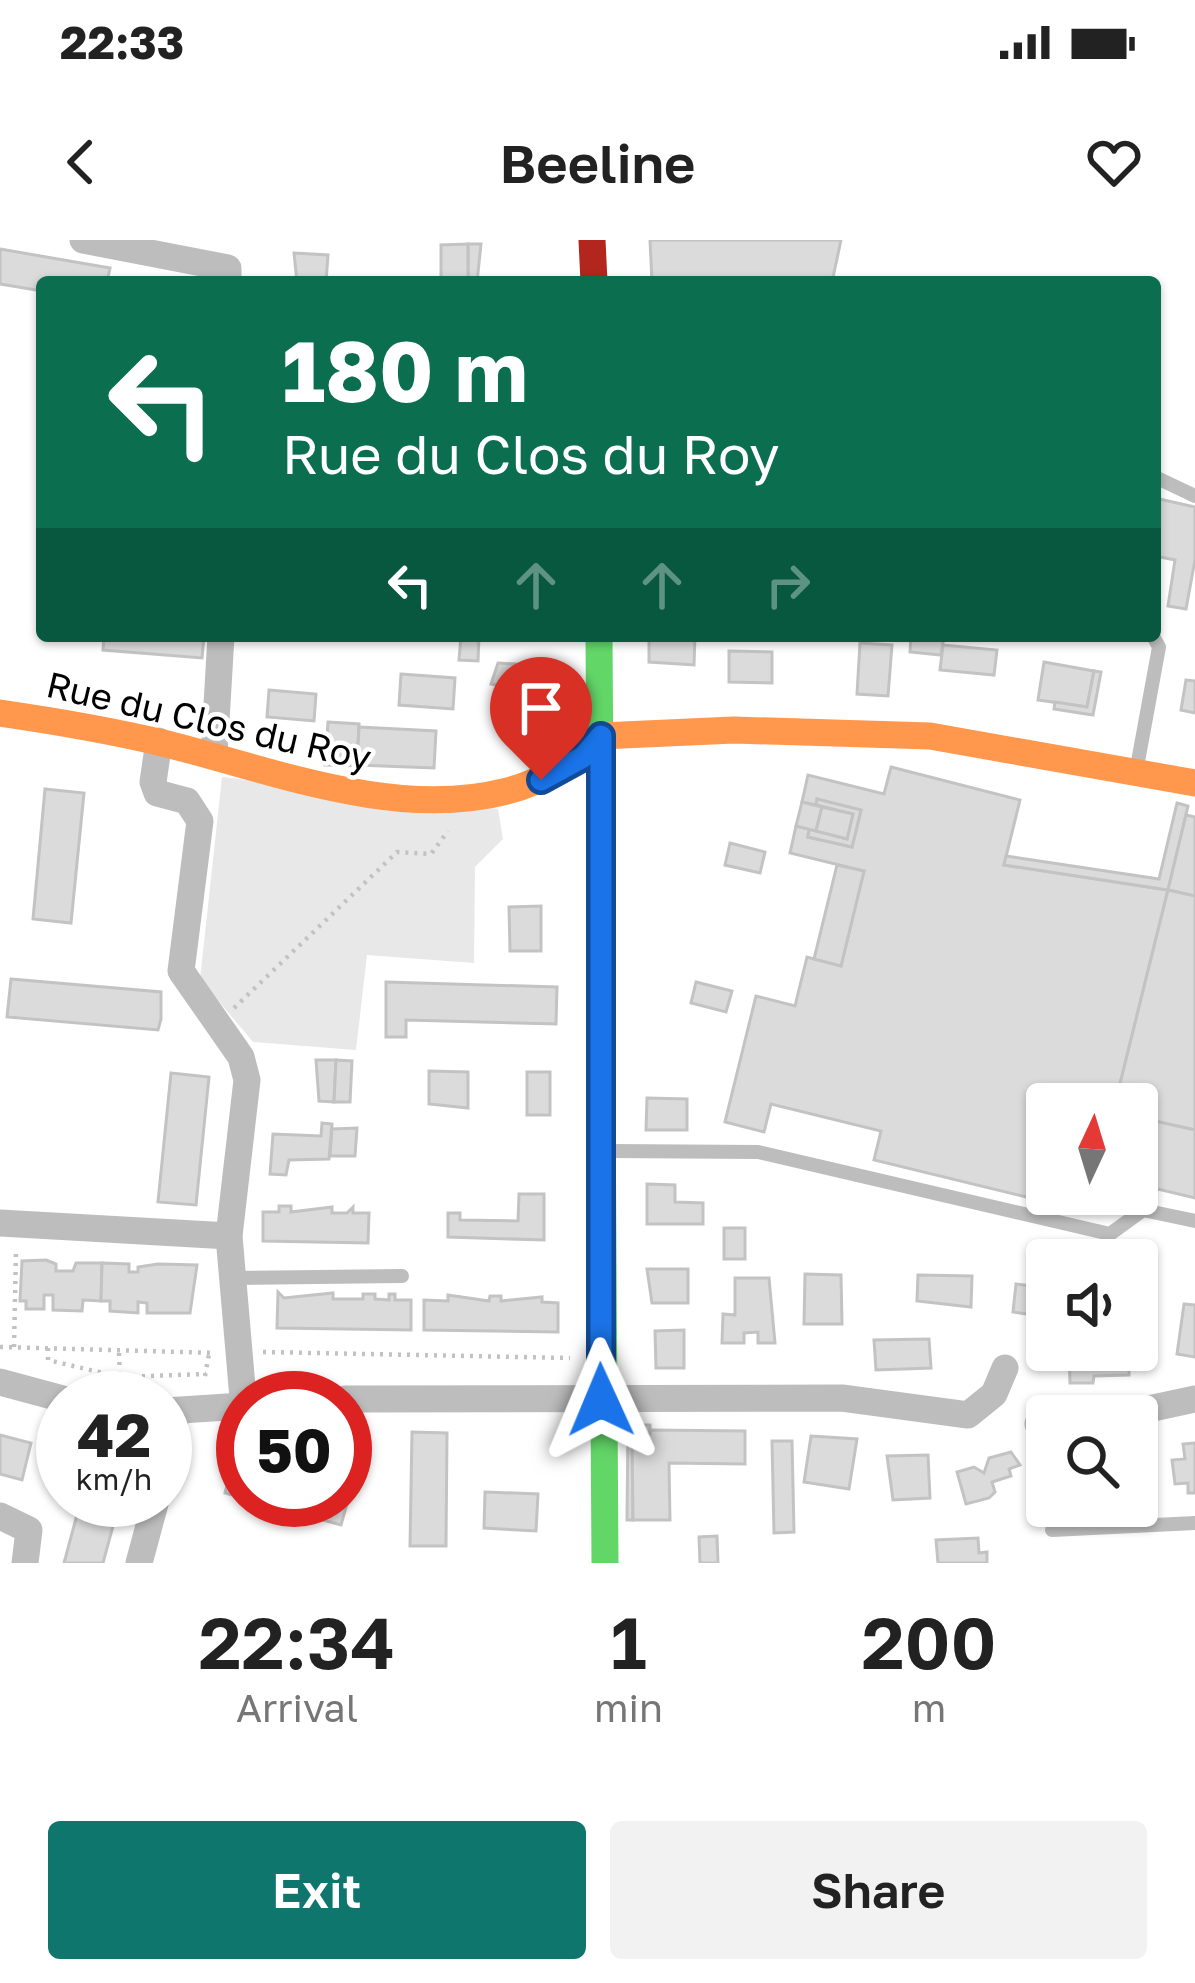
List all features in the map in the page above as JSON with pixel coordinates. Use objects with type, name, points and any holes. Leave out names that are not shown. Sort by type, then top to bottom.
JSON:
[{"type":"street","points":[[83,240],[228,268],[228,276]]},
{"type":"street","points":[[592,240],[594,276]]},
{"type":"street","points":[[214,755],[220,642]]},
{"type":"street","points":[[599,642],[604,1150],[600,1358],[605,1563]]},
{"type":"street","name":"Rue du Clos du Roy","points":[[0,713],[159,742],[315,786],[381,796],[451,798],[541,780],[583,757],[601,736]]},
{"type":"street","points":[[601,736],[734,730],[930,736],[1195,783]]},
{"type":"street","points":[[159,742],[153,782],[157,793],[187,801],[200,820],[181,971],[241,1057],[247,1080],[229,1236],[239,1371]]},
{"type":"street","points":[[8,1223],[229,1236]]},
{"type":"street","points":[[372,1399],[842,1398],[968,1415],[994,1394],[1004,1368]]},
{"type":"street","points":[[0,1382],[36,1392]]},
{"type":"street","points":[[1158,1407],[1195,1399]]},
{"type":"street","points":[[0,1516],[28,1530],[25,1563]]},
{"type":"street","points":[[139,1563],[149,1527]]},
{"type":"lane","points":[[1161,480],[1195,496]]},
{"type":"lane","points":[[1136,772],[1156,642]]},
{"type":"lane","points":[[604,1150],[758,1152],[1110,1234],[1143,1210],[1195,1221]]},
{"type":"lane","points":[[232,1278],[402,1276]]},
{"type":"lane","points":[[1052,1530],[1195,1523]]},
{"type":"path","points":[[217,1024],[397,852],[431,854],[458,816]]},
{"type":"path","points":[[8,1223],[14,1347]]},
{"type":"path","points":[[0,1347],[600,1358]]},
{"type":"path","points":[[48,1348],[48,1360],[95,1371]]},
{"type":"path","points":[[119,1351],[120,1371]]},
{"type":"path","points":[[192,1374],[206,1374]]},
{"type":"shaded area","points":[[222,777],[498,809],[503,839],[475,867],[474,963],[367,955],[356,1050],[253,1042],[200,979]]},
{"type":"building","points":[[650,240],[841,240],[833,276],[652,276]]},
{"type":"building","points":[[468,244],[481,244],[478,276],[468,276]]},
{"type":"building","points":[[468,244],[468,276],[441,276],[441,245]]},
{"type":"building","points":[[0,249],[110,268],[108,276],[36,276],[36,290],[0,284]]},
{"type":"building","points":[[294,253],[328,255],[326,276],[296,276]]},
{"type":"building","points":[[1161,499],[1195,507],[1195,560],[1186,609],[1168,606],[1175,560],[1161,557]]},
{"type":"building","points":[[104,642],[203,642],[202,658],[103,650]]},
{"type":"building","points":[[460,642],[479,642],[478,661],[459,660]]},
{"type":"building","points":[[649,642],[695,642],[694,665],[649,662]]},
{"type":"building","points":[[911,642],[943,642],[941,655],[910,652]]},
{"type":"building","points":[[860,643],[892,645],[888,696],[857,694]]},
{"type":"building","points":[[943,645],[997,650],[994,675],[940,670]]},
{"type":"building","points":[[729,651],[772,652],[772,683],[729,682]]},
{"type":"building","points":[[1044,662],[1094,671],[1087,707],[1038,700]]},
{"type":"building","points":[[498,663],[546,666],[543,697],[496,694],[497,685],[491,684]]},
{"type":"building","points":[[1094,671],[1101,672],[1093,715],[1054,709],[1055,702],[1087,707]]},
{"type":"building","points":[[401,674],[455,678],[453,709],[399,705]]},
{"type":"building","points":[[1186,680],[1195,681],[1195,713],[1181,710]]},
{"type":"building","points":[[269,690],[316,694],[314,721],[267,717]]},
{"type":"building","points":[[328,722],[359,724],[357,766],[325,765]]},
{"type":"building","points":[[359,727],[436,731],[434,768],[357,765]]},
{"type":"building","points":[[891,767],[1020,800],[1004,865],[1168,890],[1120,1083],[1026,1083],[1026,1197],[874,1160],[881,1131],[771,1104],[764,1132],[725,1122],[756,996],[795,1006],[807,957],[841,966],[864,871],[790,853],[796,826],[809,829],[808,837],[852,847],[861,810],[817,799],[816,805],[802,802],[808,775],[884,794]]},
{"type":"building","points":[[45,789],[84,793],[71,923],[33,919]]},
{"type":"building","points":[[817,799],[861,810],[852,847],[808,837],[809,829],[847,839],[853,814],[816,805]]},
{"type":"building","points":[[802,802],[822,807],[816,831],[796,826]]},
{"type":"building","points":[[1177,803],[1188,806],[1168,890],[1004,865],[1006,856],[1159,879]]},
{"type":"building","points":[[822,807],[853,814],[847,839],[816,831]]},
{"type":"building","points":[[1186,815],[1195,817],[1195,896],[1168,890]]},
{"type":"building","points":[[730,843],[765,852],[760,873],[725,865]]},
{"type":"building","points":[[837,865],[864,871],[841,966],[814,959]]},
{"type":"building","points":[[1168,890],[1195,896],[1195,1130],[1158,1122],[1158,1083],[1120,1083]]},
{"type":"building","points":[[541,906],[541,951],[510,951],[509,907]]},
{"type":"building","points":[[11,979],[161,992],[158,1030],[7,1017]]},
{"type":"building","points":[[386,982],[557,987],[556,1024],[406,1020],[406,1037],[386,1037]]},
{"type":"building","points":[[696,982],[732,991],[726,1012],[691,1003]]},
{"type":"building","points":[[316,1060],[336,1060],[334,1102],[319,1101]]},
{"type":"building","points":[[336,1060],[352,1061],[350,1102],[334,1102]]},
{"type":"building","points":[[429,1071],[468,1072],[468,1108],[429,1104]]},
{"type":"building","points":[[527,1072],[550,1072],[550,1115],[527,1115]]},
{"type":"building","points":[[171,1073],[209,1077],[196,1205],[158,1202]]},
{"type":"building","points":[[647,1098],[687,1099],[687,1130],[646,1130]]},
{"type":"building","points":[[1158,1122],[1195,1130],[1195,1198],[1158,1189]]},
{"type":"building","points":[[322,1123],[332,1124],[329,1159],[289,1160],[286,1175],[270,1174],[273,1134],[321,1136]]},
{"type":"building","points":[[357,1128],[355,1156],[330,1156],[332,1129]]},
{"type":"building","points":[[647,1184],[675,1185],[675,1202],[703,1203],[703,1224],[647,1224]]},
{"type":"building","points":[[519,1194],[544,1194],[544,1240],[448,1237],[448,1213],[460,1213],[460,1220],[518,1221]]},
{"type":"building","points":[[279,1206],[291,1206],[291,1212],[332,1207],[332,1213],[347,1213],[353,1207],[353,1213],[369,1213],[368,1243],[263,1241],[263,1212],[279,1212]]},
{"type":"building","points":[[724,1228],[745,1228],[745,1259],[724,1259]]},
{"type":"building","points":[[22,1261],[56,1264],[56,1271],[73,1271],[76,1263],[102,1263],[101,1301],[83,1300],[82,1311],[53,1310],[53,1295],[44,1295],[44,1309],[26,1309],[26,1301],[20,1301]]},
{"type":"building","points":[[102,1263],[129,1264],[129,1272],[158,1264],[197,1265],[190,1313],[147,1313],[147,1303],[138,1302],[138,1313],[110,1311],[110,1301],[101,1301]]},
{"type":"building","points":[[647,1269],[688,1269],[688,1303],[652,1303]]},
{"type":"building","points":[[805,1274],[841,1275],[842,1324],[804,1324]]},
{"type":"building","points":[[918,1275],[972,1276],[971,1307],[917,1301]]},
{"type":"building","points":[[735,1278],[769,1278],[775,1343],[758,1343],[758,1332],[744,1333],[744,1343],[722,1343],[723,1314],[735,1315]]},
{"type":"building","points":[[1016,1284],[1026,1285],[1026,1314],[1013,1312]]},
{"type":"building","points":[[278,1292],[284,1298],[333,1293],[333,1299],[375,1294],[375,1299],[389,1300],[389,1294],[395,1294],[395,1300],[411,1300],[411,1330],[277,1328]]},
{"type":"building","points":[[448,1295],[489,1301],[490,1296],[501,1296],[501,1301],[542,1297],[542,1302],[558,1303],[558,1332],[424,1330],[424,1300],[448,1301]]},
{"type":"building","points":[[1184,1304],[1195,1305],[1195,1357],[1177,1354]]},
{"type":"building","points":[[684,1330],[684,1368],[656,1368],[655,1331]]},
{"type":"building","points":[[929,1339],[931,1368],[876,1370],[874,1340]]},
{"type":"building","points":[[1070,1371],[1129,1371],[1129,1375],[1094,1376],[1093,1383],[1070,1383]]},
{"type":"building","points":[[628,1425],[650,1425],[650,1434],[632,1434],[633,1520],[627,1520]]},
{"type":"building","points":[[650,1430],[745,1431],[745,1464],[669,1463],[670,1520],[633,1520],[632,1434],[650,1434]]},
{"type":"building","points":[[412,1432],[447,1433],[446,1546],[410,1546]]},
{"type":"building","points":[[0,1435],[31,1443],[22,1480],[0,1474]]},
{"type":"building","points":[[811,1436],[857,1439],[849,1489],[804,1482]]},
{"type":"building","points":[[772,1441],[792,1441],[794,1532],[774,1533]]},
{"type":"building","points":[[1195,1443],[1195,1493],[1188,1493],[1188,1483],[1175,1484],[1172,1460],[1185,1459],[1183,1444]]},
{"type":"building","points":[[1011,1452],[1020,1465],[1009,1469],[1011,1476],[992,1482],[995,1492],[989,1498],[966,1504],[957,1472],[974,1467],[984,1473],[989,1458]]},
{"type":"building","points":[[928,1455],[930,1498],[893,1500],[887,1456]]},
{"type":"building","points":[[485,1492],[538,1494],[536,1531],[484,1528]]},
{"type":"building","points":[[74,1527],[113,1527],[103,1563],[64,1563]]},
{"type":"building","points":[[717,1536],[718,1563],[700,1563],[699,1537]]},
{"type":"building","points":[[978,1538],[979,1553],[987,1552],[987,1563],[938,1563],[936,1540]]},
{"type":"traffic: fast","points":[[599,642],[605,1563]]},
{"type":"traffic: slow","points":[[0,713],[143,738],[334,788],[421,800],[521,787],[557,769],[601,736]]},
{"type":"traffic: slow","points":[[601,736],[734,730],[930,736],[1195,783]]},
{"type":"traffic: jam","points":[[592,240],[594,276]]},
{"type":"route","points":[[541,780],[583,757],[601,736],[601,1400]]}]
